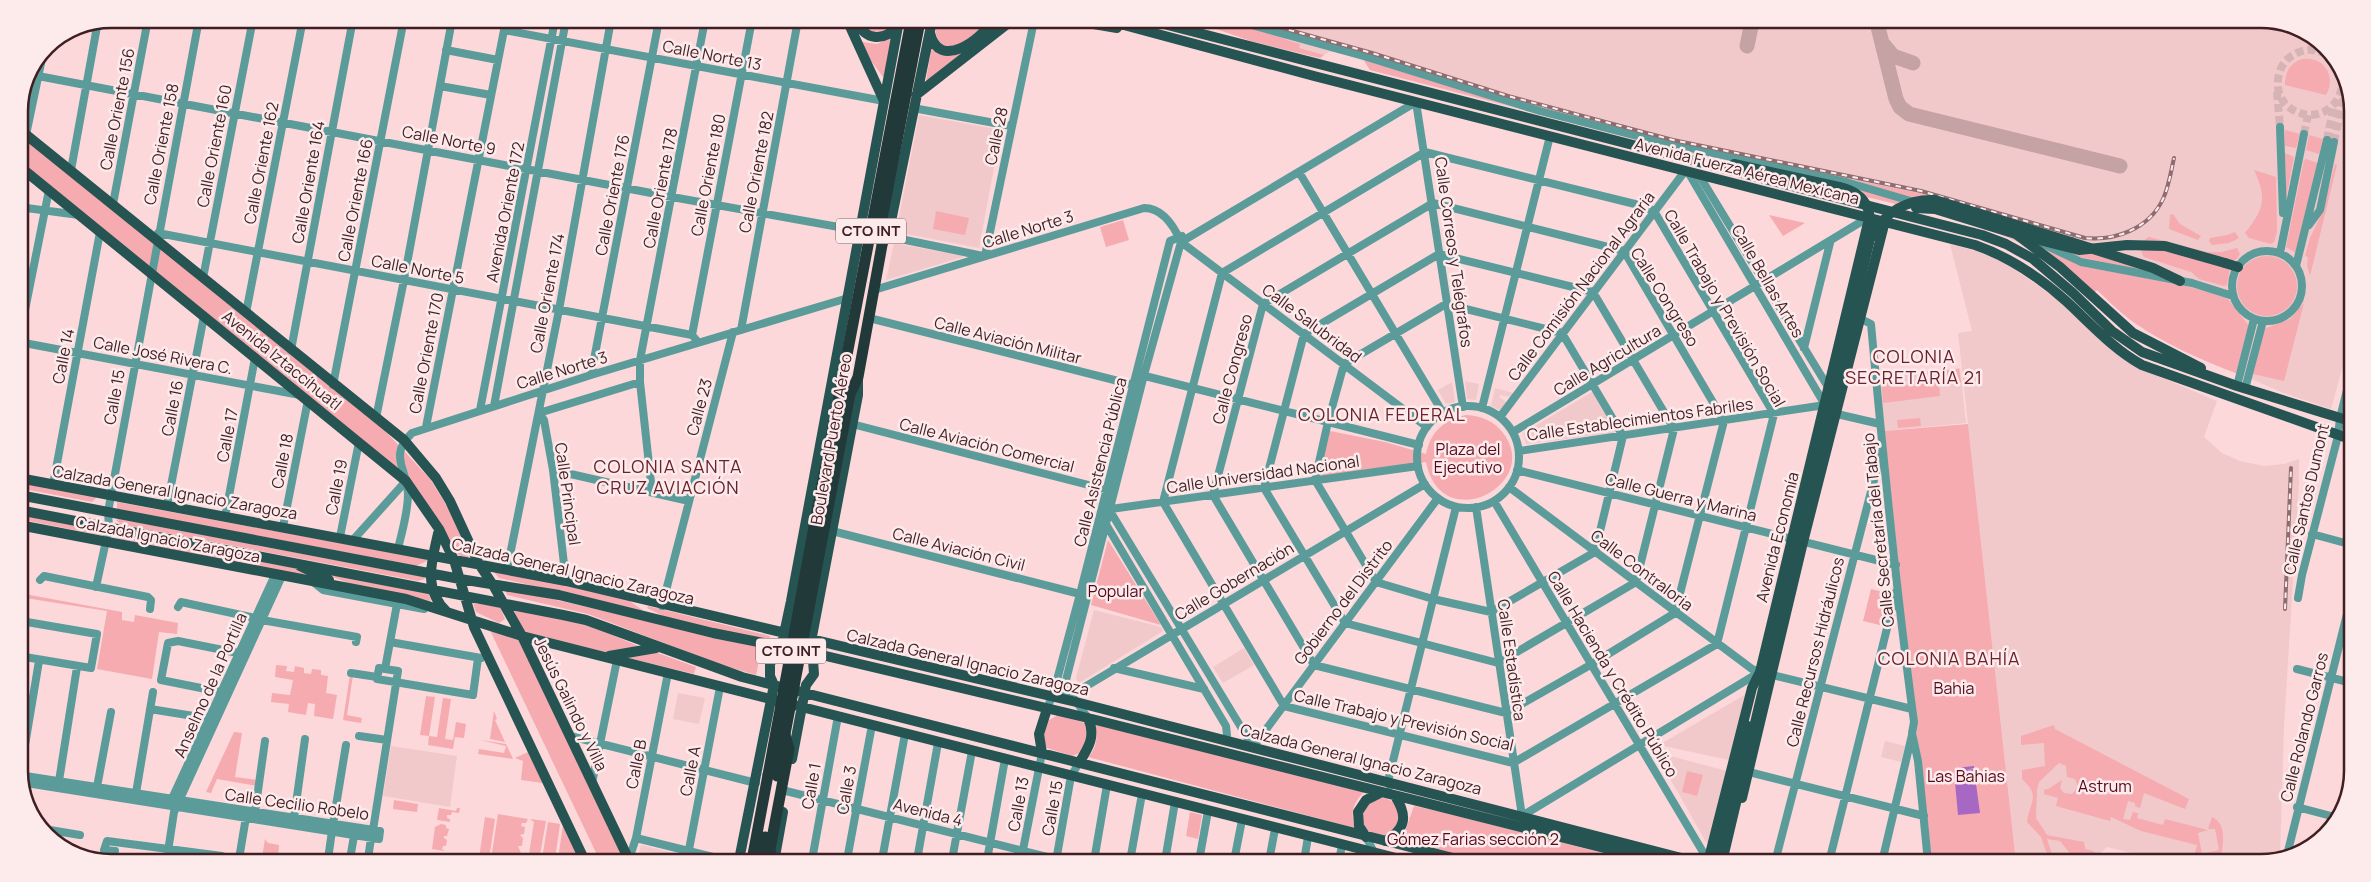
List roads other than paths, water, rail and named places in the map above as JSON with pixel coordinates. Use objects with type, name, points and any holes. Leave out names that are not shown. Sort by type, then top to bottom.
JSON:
[{"type":"highway","name":"CTO INT","points":[[753,854],[761,812],[785,735],[823,529],[847,354],[910,28]]},
{"type":"highway","name":"CTO INT","points":[[884,240],[880,229],[919,28]]},
{"type":"highway","points":[[874,160],[887,146]]},
{"type":"highway","name":"Boulevard Puerto Aéreo","points":[[858,377],[884,240]]},
{"type":"highway","points":[[841,339],[847,354]]},
{"type":"highway","name":"CTO INT","points":[[762,854],[772,776],[850,394],[858,377]]},
{"type":"highway","points":[[771,854],[788,749],[785,735]]},
{"type":"highway","points":[[746,854],[754,824],[761,812]]},
{"type":"main road","points":[[851,28],[884,101]]},
{"type":"main road","points":[[861,28],[866,35],[879,38],[892,32],[894,28]]},
{"type":"main road","name":"Boulevard Puerto Aéreo","points":[[740,854],[772,699],[774,685],[770,676],[770,664],[781,648],[792,601],[898,28]]},
{"type":"main road","name":"Boulevard Puerto Aéreo","points":[[884,240],[931,28]]},
{"type":"main road","points":[[930,32],[936,46],[941,50],[951,52],[961,48],[987,28]]},
{"type":"main road","points":[[916,95],[1002,28]]},
{"type":"main road","points":[[1120,28],[1141,30]]},
{"type":"main road","name":"Avenida Fuerza Aérea Mexicana","points":[[1134,28],[1966,242],[2016,263],[2054,291],[2123,354],[2142,366],[2343,437]]},
{"type":"main road","name":"Avenida Fuerza Aérea Mexicana","points":[[1178,28],[1941,223],[2006,244],[2033,259],[2058,279],[2112,331],[2134,347],[2165,362],[2343,420]]},
{"type":"main road","name":"Avenida Iztaccíhuatl","points":[[28,136],[113,204],[157,236],[203,278],[333,385],[404,440],[436,478],[450,501],[479,564]]},
{"type":"main road","points":[[1696,161],[1722,161],[1854,192],[1863,200],[1869,211],[1871,226],[1870,243],[1726,854]]},
{"type":"main road","name":"Avenida Iztaccíhuatl","points":[[28,173],[406,481],[439,529],[454,560],[472,619]]},
{"type":"main road","points":[[1870,243],[1876,230],[1890,213],[1906,204],[1935,200],[2153,268],[2180,281]]},
{"type":"main road","points":[[1803,542],[1805,522],[1832,424],[1831,409],[1834,395],[1839,386],[1874,243],[1882,228],[1894,216],[1916,208],[1935,209],[2016,234],[2079,250],[2132,245],[2165,246],[2238,267]]},
{"type":"main road","name":"Avenida Economía","points":[[1727,854],[1749,772],[1803,542],[1831,409],[1828,387],[1869,217]]},
{"type":"main road","name":"Avenida Economía","points":[[1709,854],[1752,688],[1760,672],[1791,539],[1861,319],[1885,221]]},
{"type":"main road","points":[[2016,234],[2060,267],[2121,323],[2149,342],[2241,388]]},
{"type":"main road","name":"Boulevard Puerto Aéreo","points":[[775,854],[804,692],[806,685],[814,674],[813,660],[809,652],[818,605],[823,529],[852,424],[858,395],[858,377]]},
{"type":"main road","name":"Calzada General Ignacio Zaragoza","points":[[28,480],[340,537],[566,582],[662,606],[1053,694],[1076,702],[1667,854]]},
{"type":"main road","name":"Calzada General Ignacio Zaragoza","points":[[28,497],[460,579],[559,595],[781,648],[809,652],[1047,708],[1628,854]]},
{"type":"main road","points":[[28,512],[431,587],[586,620],[723,671],[1435,854]]},
{"type":"main road","name":"Calzada Ignacio Zaragoza","points":[[28,527],[406,599],[448,614],[472,619],[522,636]]},
{"type":"main road","points":[[439,529],[430,572],[431,587],[437,601],[448,614]]},
{"type":"main road","points":[[288,560],[340,586]]},
{"type":"main road","name":"Jesús Galindo y Villa","points":[[479,564],[522,636],[627,854]]},
{"type":"main road","points":[[632,598],[650,613],[669,621]]},
{"type":"main road","points":[[792,601],[802,609],[818,605]]},
{"type":"main road","points":[[472,619],[486,659],[581,854]]},
{"type":"main road","points":[[522,636],[1175,802],[1342,846],[1365,854]]},
{"type":"main road","points":[[603,656],[649,648],[664,649]]},
{"type":"main road","points":[[1716,854],[1760,672]]},
{"type":"main road","points":[[1042,753],[1039,734],[1047,708]]},
{"type":"main road","points":[[1079,763],[1089,747],[1092,737],[1092,726],[1088,718]]},
{"type":"main road","points":[[1366,837],[1359,826],[1358,812],[1366,800],[1382,792]]},
{"type":"main road","points":[[1385,841],[1400,830],[1403,822],[1401,807],[1394,796]]},
{"type":"main road","points":[[1713,841],[1720,848],[1730,844]]},
{"type":"street","name":"Calle Oriente 156","points":[[113,204],[146,28]]},
{"type":"street","name":"Calle Oriente 158","points":[[151,274],[197,28]]},
{"type":"street","name":"Calle Oriente 160","points":[[203,278],[251,28]]},
{"type":"street","name":"Calle Oriente 162","points":[[246,313],[301,28]]},
{"type":"street","name":"Calle Oriente 164","points":[[291,350],[351,28]]},
{"type":"street","name":"Calle Oriente 166","points":[[333,385],[402,28]]},
{"type":"street","points":[[376,418],[404,280],[450,28]]},
{"type":"street","name":"Avenida Oriente 172","points":[[480,410],[528,169],[553,28]]},
{"type":"street","name":"Avenida Oriente 172","points":[[494,406],[564,28]]},
{"type":"street","name":"Calle Oriente 174","points":[[507,570],[559,310],[610,28]]},
{"type":"street","name":"Calle Oriente 176","points":[[591,375],[657,28]]},
{"type":"street","name":"Calle Oriente 178","points":[[652,492],[640,382],[640,360],[704,28]]},
{"type":"street","name":"Calle Oriente 180","points":[[692,335],[750,28]]},
{"type":"street","name":"Calle Oriente 182","points":[[737,331],[762,213],[796,28]]},
{"type":"street","name":"Calle 28","points":[[985,256],[1033,28]]},
{"type":"street","points":[[1262,28],[1367,57],[1540,111],[1645,138],[1856,185],[2017,233],[2081,262],[2180,281],[2233,296]]},
{"type":"street","points":[[71,170],[97,29]]},
{"type":"street","name":"Calle Norte 13","points":[[504,30],[884,101]]},
{"type":"street","name":"Calle Oriente 170","points":[[426,427],[504,30]]},
{"type":"street","points":[[446,50],[498,60]]},
{"type":"street","name":"Calle Norte 9","points":[[36,75],[672,197],[861,231]]},
{"type":"street","points":[[28,110],[36,75]]},
{"type":"street","points":[[440,86],[490,94]]},
{"type":"street","name":"Calle Correos y Telégrafos","points":[[1416,102],[1463,407]]},
{"type":"street","name":"Calle Asistencia Pública","points":[[1047,708],[1053,694],[1107,490],[1140,375],[1170,241],[1189,236],[1416,102]]},
{"type":"street","points":[[913,108],[1012,126]]},
{"type":"street","points":[[2280,127],[2284,225]]},
{"type":"street","points":[[2280,253],[2284,225],[2304,134]]},
{"type":"street","points":[[1482,408],[1550,136]]},
{"type":"street","points":[[2296,266],[2330,141],[2320,210],[2307,229]]},
{"type":"street","points":[[1163,502],[1222,273],[1425,152]]},
{"type":"street","name":"Calle Trabajo y Previsión Social","points":[[1163,502],[1284,706],[1513,763],[1717,644],[1774,414],[1714,312],[1654,212],[1642,206],[1425,152]]},
{"type":"street","name":"Calle Comisión Nacional Agraria","points":[[1500,417],[1624,251],[1687,171]]},
{"type":"street","name":"Calle Bellas Artes","points":[[1687,171],[1755,287],[1831,409]]},
{"type":"street","points":[[1299,172],[1443,413]]},
{"type":"street","name":"Calle Bellas Artes","points":[[1699,174],[1828,387]]},
{"type":"street","points":[[28,294],[49,190]]},
{"type":"street","name":"Calle Congreso","points":[[1214,495],[1263,304],[1433,203],[1624,251],[1724,422]]},
{"type":"street","points":[[28,208],[80,215]]},
{"type":"street","name":"Calle Norte 3","points":[[874,290],[1144,208],[1152,208],[1159,212],[1174,228],[1180,239]]},
{"type":"street","name":"Calle Agricultura","points":[[1512,432],[1830,243],[1869,217]]},
{"type":"street","name":"Calle 14","points":[[52,485],[100,232]]},
{"type":"street","name":"Calle Norte 5","points":[[157,236],[210,243],[692,335]]},
{"type":"street","name":"Calle Salubridad","points":[[1180,239],[1222,273],[1427,427]]},
{"type":"street","points":[[884,240],[985,256]]},
{"type":"street","points":[[1804,348],[1830,243]]},
{"type":"street","points":[[2270,251],[2280,253],[2296,266],[2302,285],[2298,304],[2283,318],[2263,321],[2254,319],[2241,310],[2233,296],[2232,281],[2238,267],[2244,260],[2256,253],[2270,251]]},
{"type":"street","points":[[1439,254],[1593,292],[1674,429],[1636,582],[1498,663],[1345,623],[1264,488],[1304,334],[1439,254]]},
{"type":"street","name":"Calle 15","points":[[96,587],[109,527],[108,512],[151,274]]},
{"type":"street","name":"Calle Norte 3","points":[[404,440],[412,433],[426,427],[698,342],[848,298]]},
{"type":"street","points":[[1446,304],[1562,333],[1594,384],[1623,436],[1595,552],[1491,612],[1433,599],[1376,582],[1344,532],[1315,480],[1344,364],[1446,304]]},
{"type":"street","name":"Calle 16","points":[[167,506],[204,316]]},
{"type":"street","name":"Calle Aviación Militar","points":[[868,318],[1137,386]]},
{"type":"street","name":"Calle Secretaría del Tabajo","points":[[1861,319],[1871,324],[1882,448],[1912,710],[1912,733],[1927,854]]},
{"type":"street","points":[[2241,388],[2254,319]]},
{"type":"street","points":[[2241,388],[2263,321]]},
{"type":"street","name":"Calle 23","points":[[662,606],[689,501],[737,331]]},
{"type":"street","points":[[692,335],[698,342]]},
{"type":"street","name":"Calle José Rivera C.","points":[[28,343],[305,398]]},
{"type":"street","name":"Calle 17","points":[[225,517],[255,358]]},
{"type":"street","points":[[1140,375],[1419,445]]},
{"type":"street","points":[[538,413],[640,382]]},
{"type":"street","name":"Calle Asistencia Pública","points":[[1070,693],[1066,680],[1111,510],[1137,386]]},
{"type":"street","name":"Calle 18","points":[[283,527],[305,398]]},
{"type":"street","points":[[1463,407],[1482,408],[1500,417],[1512,432],[1519,451],[1518,470],[1509,487],[1494,501],[1476,507],[1456,506],[1438,498],[1425,484],[1418,466],[1419,445],[1427,427],[1443,413],[1463,407]]},
{"type":"street","points":[[1831,409],[1880,424]]},
{"type":"street","name":"Calle Establecimientos Fabriles","points":[[1519,451],[1774,414],[1831,409]]},
{"type":"street","name":"Calle Principal","points":[[538,413],[544,420],[566,582]]},
{"type":"street","points":[[1214,495],[1314,665],[1506,713],[1592,664],[1675,612],[1724,422]]},
{"type":"street","name":"Calle Santos Dumont","points":[[2298,598],[2312,534],[2338,436],[2343,423]]},
{"type":"street","name":"Calle Aviación Comercial","points":[[852,424],[1115,492]]},
{"type":"street","points":[[398,549],[407,509],[408,493],[406,481],[401,470],[400,459],[400,450],[404,440]]},
{"type":"street","name":"Calle 19","points":[[340,537],[359,442]]},
{"type":"street","name":"Calle Recursos Hidráulicos","points":[[1777,854],[1882,448]]},
{"type":"street","name":"Calle Universidad Nacional","points":[[1111,510],[1418,466]]},
{"type":"street","points":[[552,470],[689,501]]},
{"type":"street","name":"Calle Guerra y Marina","points":[[1518,470],[1896,566]]},
{"type":"street","points":[[353,540],[406,481]]},
{"type":"street","name":"Calle Gobernación","points":[[1070,693],[1078,691],[1425,484]]},
{"type":"street","name":"Calle Contraloria","points":[[1509,487],[1717,644],[1760,672]]},
{"type":"street","name":"Gobierno del Distrito","points":[[1253,747],[1438,498]]},
{"type":"street","name":"Calle Hacienda y Crédito Público","points":[[1494,501],[1705,854]]},
{"type":"street","points":[[1394,796],[1388,781],[1456,506]]},
{"type":"street","name":"Calle Estadística","points":[[1476,507],[1522,816]]},
{"type":"street","name":"Calle Asistencia Pública","points":[[1111,510],[1253,747]]},
{"type":"street","name":"Calle Asistencia Pública","points":[[1107,526],[1226,726],[1227,735],[1225,740]]},
{"type":"street","name":"Calle Aviación Civil","points":[[823,529],[1080,594]]},
{"type":"street","points":[[2312,534],[2344,543]]},
{"type":"street","points":[[40,580],[44,576],[149,597],[150,609]]},
{"type":"street","name":"Anselmo de la Portilla","points":[[167,854],[174,803],[278,576]]},
{"type":"street","name":"Calzada Ignacio Zaragoza","points":[[311,581],[323,590],[448,614]]},
{"type":"street","points":[[1831,854],[1897,589]]},
{"type":"street","points":[[178,607],[181,602],[258,619],[357,637],[356,642]]},
{"type":"street","points":[[385,669],[397,604]]},
{"type":"street","points":[[28,622],[97,634],[91,668],[28,658]]},
{"type":"street","name":"Calle Rolando Garros","points":[[2288,850],[2297,806],[2344,627]]},
{"type":"street","points":[[221,692],[160,680],[168,643],[178,641],[238,653]]},
{"type":"street","points":[[390,642],[486,659]]},
{"type":"street","name":"Anselmo de la Portilla","points":[[213,719],[221,692],[238,653],[247,643]]},
{"type":"street","points":[[351,673],[473,696],[476,670],[486,659]]},
{"type":"street","points":[[476,670],[486,659]]},
{"type":"street","points":[[592,783],[617,660]]},
{"type":"street","points":[[28,728],[39,661]]},
{"type":"street","points":[[59,781],[77,667]]},
{"type":"street","points":[[373,830],[398,671],[379,668],[377,677]]},
{"type":"street","points":[[1114,668],[1204,689]]},
{"type":"street","points":[[2297,669],[2344,681]]},
{"type":"street","points":[[1522,816],[1760,672],[1912,710]]},
{"type":"street","name":"Calle B","points":[[631,854],[636,838],[668,673]]},
{"type":"street","name":"Calle A","points":[[688,854],[720,687]]},
{"type":"street","points":[[136,793],[153,692]]},
{"type":"street","points":[[1053,694],[1070,693],[1088,718]]},
{"type":"street","points":[[150,709],[213,719]]},
{"type":"street","points":[[97,787],[111,712]]},
{"type":"street","name":"Calle 1","points":[[813,854],[838,716]]},
{"type":"street","name":"Calle 3","points":[[848,854],[872,725]]},
{"type":"street","points":[[1884,854],[1912,733]]},
{"type":"street","points":[[883,854],[905,734]]},
{"type":"street","points":[[360,736],[387,740]]},
{"type":"street","points":[[570,736],[756,783]]},
{"type":"street","points":[[294,818],[305,739]]},
{"type":"street","points":[[255,812],[265,741]]},
{"type":"street","points":[[918,854],[938,743]]},
{"type":"street","points":[[329,854],[346,746]]},
{"type":"street","points":[[953,854],[972,751]]},
{"type":"street","name":"Calle 13","points":[[1022,854],[1042,753]]},
{"type":"street","points":[[988,854],[1005,759]]},
{"type":"street","name":"Calle 15","points":[[1060,854],[1071,776],[1079,763]]},
{"type":"street","points":[[1749,772],[1924,816]]},
{"type":"street","name":"Calle Cecilio Robelo","points":[[28,779],[43,782],[112,792],[246,817],[273,818],[294,818],[332,827],[354,836],[379,840],[380,831],[332,827],[273,818],[255,812],[174,803],[136,793],[112,792],[97,787],[59,781],[43,782]]},
{"type":"street","points":[[1095,854],[1107,785]]},
{"type":"street","name":"Avenida 4","points":[[786,791],[1037,854]]},
{"type":"street","points":[[1131,854],[1142,794]]},
{"type":"street","points":[[1166,854],[1175,802]]},
{"type":"street","points":[[2297,806],[2330,816]]},
{"type":"street","points":[[1201,854],[1208,811]]},
{"type":"street","points":[[240,854],[246,817]]},
{"type":"street","points":[[1235,854],[1242,820]]},
{"type":"street","points":[[1270,854],[1275,829]]},
{"type":"street","points":[[52,830],[80,835]]},
{"type":"street","points":[[351,854],[354,836]]},
{"type":"street","points":[[1305,854],[1308,837]]},
{"type":"street","points":[[1366,837],[1373,854]]},
{"type":"street","points":[[369,854],[371,838]]},
{"type":"street","points":[[636,838],[700,854]]},
{"type":"street","points":[[115,854],[117,841],[208,854]]},
{"type":"street","points":[[1340,854],[1342,846]]},
{"type":"tunnel","points":[[2317,51],[2302,51],[2291,56],[2283,64],[2278,87],[2282,100],[2291,109],[2303,114],[2316,114],[2328,109],[2338,98],[2341,88]]},
{"type":"tunnel","points":[[2277,92],[2280,127]]},
{"type":"tunnel","points":[[2334,142],[2343,102]]},
{"type":"tunnel","points":[[2327,140],[2334,105]]},
{"type":"tunnel","points":[[2304,134],[2308,115]]},
{"type":"railway","points":[[1282,28],[1372,53],[1508,96],[1673,140],[1921,191],[2085,238],[2119,235],[2130,231],[2149,218],[2163,199],[2174,158]]},
{"type":"railway","points":[[2285,609],[2291,468]]},
{"type":"district","name":"COLONIA SECRETARÍA 21","points":[[1914,367]]},
{"type":"district","name":"COLONIA FEDERAL","points":[[1382,415]]},
{"type":"district","name":"COLONIA SANTA CRUZ AVIACIÓN","points":[[668,477]]},
{"type":"district","name":"COLONIA BAHÍA","points":[[1949,659]]},
{"type":"park label","name":"Plaza del Ejecutivo","points":[[1468,458]]},
{"type":"park label","name":"Popular","points":[[1116,591]]},
{"type":"park label","name":"Bahia","points":[[1954,688]]},
{"type":"park label","name":"Las Bahias","points":[[1966,776]]},
{"type":"park label","name":"Astrum","points":[[2105,786]]},
{"type":"park label","name":"Gómez Farias sección 2","points":[[1473,839]]}]
